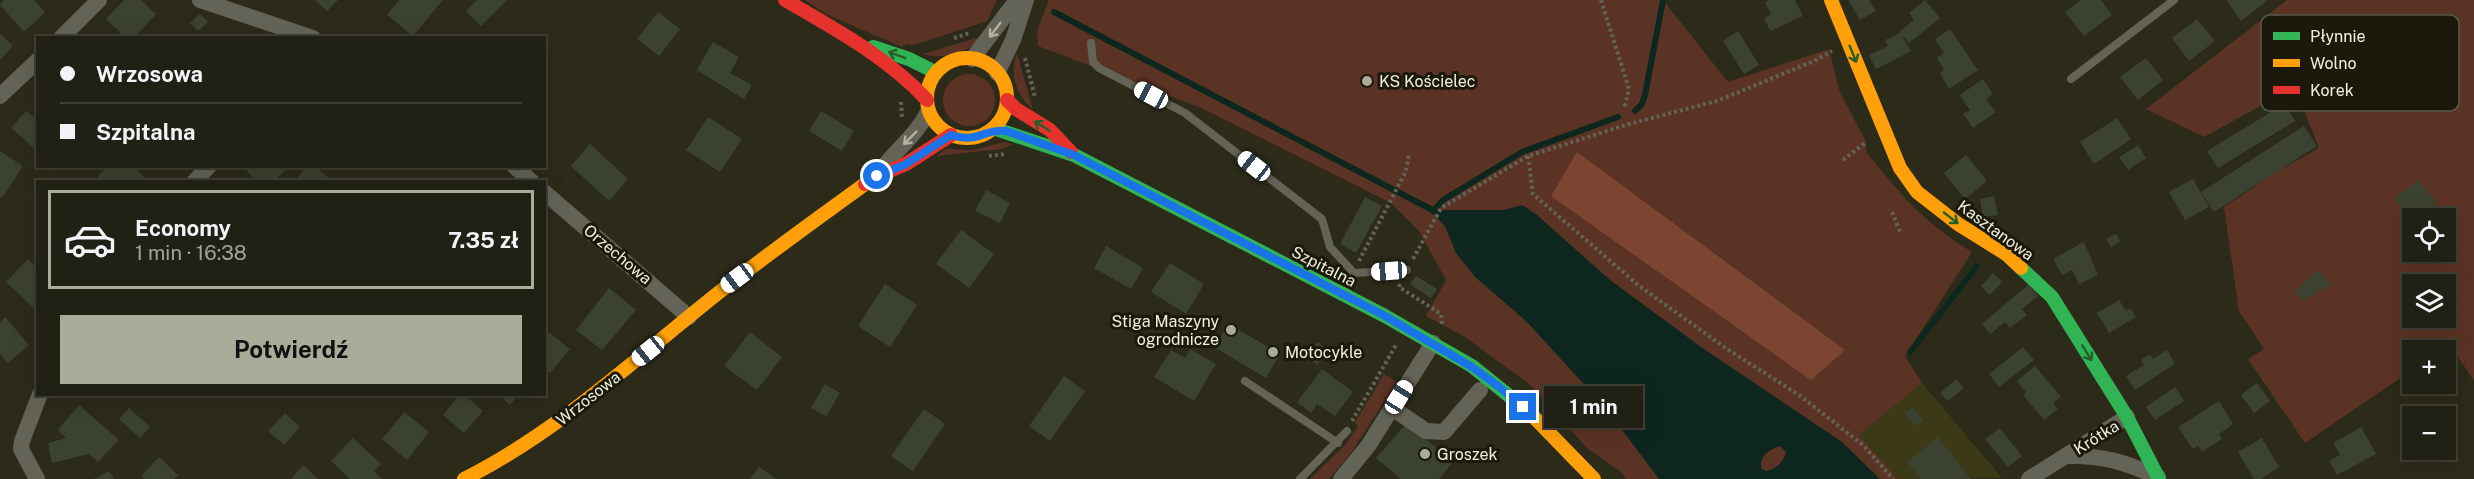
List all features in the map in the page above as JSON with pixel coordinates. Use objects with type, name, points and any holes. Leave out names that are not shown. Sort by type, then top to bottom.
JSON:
[{"type":"main road","points":[[785,0],[857,42],[910,82],[928,106],[939,129],[951,135],[975,138],[996,129],[1002,119],[1007,100],[1004,82],[985,62],[972,59],[952,61],[935,72],[928,88],[928,106]]},
{"type":"main road","name":"Kasztanowa","points":[[1831,0],[1900,168],[1917,192],[1958,224],[2006,254],[2052,297],[2127,417],[2158,478]]},
{"type":"main road","points":[[857,42],[894,53],[935,72]]},
{"type":"main road","name":"Szpitalna","points":[[1007,100],[1016,109],[1050,130],[1074,155]]},
{"type":"main road","name":"Szpitalna","points":[[996,129],[1074,155],[1433,343],[1498,386],[1543,425],[1594,479]]},
{"type":"main road","name":"Wrzosowa","points":[[464,479],[496,463],[546,431],[800,231],[877,176],[906,164],[951,135]]},
{"type":"street","points":[[63,36],[99,0]]},
{"type":"street","points":[[200,0],[307,36]]},
{"type":"street","points":[[972,59],[1017,0]]},
{"type":"street","points":[[997,73],[1013,40],[1026,0]]},
{"type":"street","points":[[0,96],[36,62]]},
{"type":"street","name":"Wrzosowa","points":[[877,176],[887,160],[916,133],[928,106]]},
{"type":"street","points":[[196,180],[207,168]]},
{"type":"street","points":[[516,168],[529,180]]},
{"type":"street","name":"Orzechowa","points":[[546,194],[689,317]]},
{"type":"street","points":[[1341,479],[1368,446],[1433,343]]},
{"type":"street","points":[[1392,408],[1426,431],[1444,432],[1480,390]]},
{"type":"street","points":[[37,479],[21,449],[39,396]]},
{"type":"street","name":"Krótka","points":[[2029,479],[2127,417]]},
{"type":"street","name":"Krótka","points":[[2108,458],[2124,452],[2139,441]]},
{"type":"street","name":"Krótka","points":[[2065,456],[2090,455],[2124,461],[2158,478]]},
{"type":"lane","points":[[2071,79],[2174,0]]},
{"type":"lane","points":[[1091,43],[1093,62],[1099,68],[1185,112],[1322,219],[1330,247],[1354,273]]},
{"type":"lane","points":[[1354,273],[1407,270]]},
{"type":"lane","points":[[1345,295],[1354,273]]},
{"type":"lane","points":[[1245,381],[1338,442]]},
{"type":"lane","points":[[1300,479],[1347,431]]},
{"type":"path","points":[[1601,0],[1629,89],[1624,109]]},
{"type":"path","points":[[1441,314],[1398,287],[1441,208],[1528,156],[1629,124],[1717,100],[1814,61],[1838,46],[1849,45]]},
{"type":"path","points":[[1025,55],[1037,107]]},
{"type":"path","points":[[1843,160],[1866,142]]},
{"type":"path","points":[[988,156],[1014,150]]},
{"type":"path","points":[[1354,273],[1403,176],[1409,153]]},
{"type":"path","points":[[1528,156],[1533,194],[1638,285],[1724,347],[1799,395],[1863,445],[1893,479]]},
{"type":"path","points":[[1892,212],[1901,234]]},
{"type":"path","points":[[1352,421],[1395,347]]},
{"type":"shaded area","points":[[805,0],[997,0],[987,21],[902,47],[826,14]]},
{"type":"shaded area","points":[[1049,0],[1663,0],[1728,82],[1829,49],[1839,90],[1866,142],[1866,152],[1926,219],[1972,252],[1905,356],[1922,383],[1859,435],[1898,479],[1626,479],[1621,472],[1587,448],[1529,384],[1465,337],[1426,316],[1446,280],[1419,231],[1391,203],[1199,107],[1038,46],[1037,31]]},
{"type":"shaded area","points":[[2287,0],[2474,0],[2474,381],[2456,354],[2456,340],[2402,340],[2402,377],[2305,443],[2248,359],[2264,349],[2239,311],[2224,207],[2278,171],[2319,148],[2304,111],[2459,111],[2459,15],[2268,15]]},
{"type":"shaded area","points":[[2261,20],[2261,106],[2204,137],[2146,109]]},
{"type":"shaded area","points":[[983,36],[971,47],[956,54],[931,56],[923,54]]},
{"type":"shaded area","points":[[1017,53],[1033,110],[1018,91],[1014,77]]},
{"type":"shaded area","points":[[964,74],[974,74],[983,78],[991,86],[995,100],[991,114],[983,122],[974,126],[964,126],[955,122],[947,114],[943,105],[943,95],[947,86],[955,78]]},
{"type":"shaded area","points":[[1004,142],[1013,144],[1002,149],[936,156],[946,149],[972,150]]},
{"type":"shaded area","points":[[1577,152],[1845,350],[1811,380],[1551,196]]},
{"type":"shaded area","points":[[1522,205],[1537,215],[1610,280],[1701,347],[1842,442],[1880,479],[1659,479],[1604,406],[1526,321],[1475,277],[1456,253],[1445,226],[1438,219],[1442,210],[1504,210]],"holes":[[[1780,446],[1786,452],[1776,467],[1765,471],[1761,468],[1762,460],[1769,451]]]},
{"type":"shaded area","points":[[1384,374],[1397,382],[1350,454],[1329,479],[1310,479],[1345,445],[1358,426],[1355,422]]},
{"type":"shaded area","points":[[1922,383],[2002,478],[1898,479],[1859,435]]},
{"type":"building","points":[[4,0],[34,0],[45,12],[24,32],[0,5]]},
{"type":"building","points":[[124,0],[141,0],[156,14],[136,36],[124,36],[106,19]]},
{"type":"building","points":[[315,0],[338,0],[327,11]]},
{"type":"building","points":[[399,0],[443,0],[413,36],[387,15]]},
{"type":"building","points":[[477,0],[507,0],[481,26],[466,11]]},
{"type":"building","points":[[1795,0],[1803,16],[1770,31],[1764,18],[1771,14],[1765,2]]},
{"type":"building","points":[[1848,0],[1869,0],[1876,11],[1860,20]]},
{"type":"building","points":[[1925,0],[1940,18],[1909,43],[1899,32],[1914,20],[1909,13]]},
{"type":"building","points":[[2081,0],[2101,0],[2112,15],[2084,36],[2065,12]]},
{"type":"building","points":[[2226,0],[2266,0],[2267,1],[2241,21]]},
{"type":"building","points":[[658,12],[680,29],[659,56],[637,39]]},
{"type":"building","points":[[200,14],[208,22],[198,31],[190,23]]},
{"type":"building","points":[[2197,19],[2215,41],[2189,61],[2172,38]]},
{"type":"building","points":[[1950,29],[1978,70],[1949,89],[1940,73],[1944,70],[1937,58],[1944,53],[1935,39]]},
{"type":"building","points":[[1738,31],[1759,65],[1744,74],[1723,41]]},
{"type":"building","points":[[1900,33],[1911,51],[1876,69],[1869,55],[1888,46],[1885,40]]},
{"type":"building","points":[[0,34],[13,46],[0,60]]},
{"type":"building","points":[[713,42],[739,57],[730,73],[752,85],[744,99],[697,70]]},
{"type":"building","points":[[2146,58],[2163,80],[2138,100],[2120,77]]},
{"type":"building","points":[[1983,79],[1993,94],[1986,99],[1996,112],[1973,128],[1963,114],[1970,110],[1960,95]]},
{"type":"building","points":[[26,111],[36,118],[36,146],[34,148],[11,128]]},
{"type":"building","points":[[821,111],[854,131],[842,151],[809,131]]},
{"type":"building","points":[[2273,111],[2289,111],[2295,121],[2218,168],[2207,151]]},
{"type":"building","points":[[708,117],[742,139],[720,172],[686,150]]},
{"type":"building","points":[[2117,118],[2131,139],[2094,164],[2080,142]]},
{"type":"building","points":[[2304,126],[2317,146],[2214,212],[2201,192]]},
{"type":"building","points":[[590,144],[628,179],[609,201],[571,166]]},
{"type":"building","points":[[2138,145],[2146,158],[2128,170],[2119,157]]},
{"type":"building","points":[[0,151],[23,166],[2,198],[0,197]]},
{"type":"building","points":[[1966,155],[1987,181],[1965,199],[1944,173]]},
{"type":"building","points":[[106,168],[136,168],[147,180],[101,180],[98,176]]},
{"type":"building","points":[[244,168],[284,168],[285,170],[276,180],[256,180]]},
{"type":"building","points":[[306,168],[317,168],[331,180],[296,180]]},
{"type":"building","points":[[2193,179],[2209,207],[2185,220],[2169,192]]},
{"type":"building","points":[[2418,180],[2437,202],[2430,208],[2402,208],[2394,199]]},
{"type":"building","points":[[986,190],[1010,203],[1000,223],[975,211]]},
{"type":"building","points":[[1994,196],[1998,215],[1983,217],[1980,199]]},
{"type":"building","points":[[1365,197],[1382,206],[1356,253],[1340,244]]},
{"type":"building","points":[[961,230],[994,254],[969,288],[936,264]]},
{"type":"building","points":[[2116,234],[2120,242],[2111,247],[2106,239]]},
{"type":"building","points":[[2084,242],[2098,275],[2079,284],[2072,270],[2062,275],[2053,259]]},
{"type":"building","points":[[1106,246],[1143,268],[1131,289],[1094,268]]},
{"type":"building","points":[[28,259],[36,267],[36,310],[6,282]]},
{"type":"building","points":[[1170,263],[1204,284],[1186,314],[1151,292]]},
{"type":"building","points":[[2319,270],[2331,284],[2303,301],[2294,291]]},
{"type":"building","points":[[1993,273],[2002,282],[1990,295],[1981,286]]},
{"type":"building","points":[[1416,276],[1437,289],[1431,298],[1410,284]]},
{"type":"building","points":[[885,284],[917,305],[890,347],[858,326]]},
{"type":"building","points":[[2029,284],[2038,296],[2022,309],[2027,315],[2010,328],[2005,322],[1990,334],[1982,324]]},
{"type":"building","points":[[609,288],[636,310],[602,350],[576,330]]},
{"type":"building","points":[[2119,300],[2126,311],[2130,308],[2136,317],[2109,333],[2097,313]]},
{"type":"building","points":[[5,317],[29,345],[8,363],[0,354],[0,322]]},
{"type":"building","points":[[1229,324],[1280,354],[1266,378],[1214,347]]},
{"type":"building","points":[[546,330],[570,349],[550,373],[546,370]]},
{"type":"building","points":[[750,332],[782,357],[757,390],[724,366]]},
{"type":"building","points":[[1318,342],[1329,352],[1317,365],[1306,356]]},
{"type":"building","points":[[2023,347],[2034,360],[1999,387],[1989,374]]},
{"type":"building","points":[[1190,349],[1216,364],[1194,401],[1154,377],[1171,350],[1185,358]]},
{"type":"building","points":[[2167,350],[2175,364],[2135,390],[2126,376],[2144,365],[2141,360],[2150,354],[2153,359]]},
{"type":"building","points":[[2035,366],[2061,397],[2053,403],[2058,409],[2044,420],[2023,395],[2026,392],[2017,381]]},
{"type":"building","points":[[1322,369],[1353,392],[1335,416],[1317,404],[1311,413],[1297,402]]},
{"type":"building","points":[[1064,376],[1085,391],[1050,441],[1029,426]]},
{"type":"building","points":[[1956,379],[1964,388],[1948,401],[1940,393]]},
{"type":"building","points":[[2257,383],[2270,401],[2254,413],[2241,395]]},
{"type":"building","points":[[825,384],[840,393],[826,416],[811,408]]},
{"type":"building","points":[[2175,387],[2184,401],[2155,420],[2146,407]]},
{"type":"building","points":[[458,396],[465,396],[483,411],[464,433],[443,415]]},
{"type":"building","points":[[500,396],[517,396],[510,405]]},
{"type":"building","points":[[2219,401],[2233,424],[2219,434],[2222,439],[2202,452],[2198,446],[2193,449],[2178,427]]},
{"type":"building","points":[[79,405],[119,440],[98,462],[89,454],[52,463],[48,443],[66,438],[58,430]]},
{"type":"building","points":[[1913,407],[1923,420],[1915,426],[1905,413]]},
{"type":"building","points":[[129,408],[150,427],[140,438],[119,419]]},
{"type":"building","points":[[924,409],[945,424],[913,471],[891,456]]},
{"type":"building","points":[[404,412],[429,432],[407,460],[382,439]]},
{"type":"building","points":[[285,413],[300,427],[284,445],[268,431]]},
{"type":"building","points":[[1407,423],[1453,462],[1439,479],[1401,479],[1376,458]]},
{"type":"building","points":[[2361,427],[2376,454],[2337,475],[2329,461],[2340,455],[2333,443]]},
{"type":"building","points":[[2000,428],[2022,456],[2008,467],[1985,439]]},
{"type":"building","points":[[1938,437],[1971,479],[1921,479],[1907,462]]},
{"type":"building","points":[[353,438],[381,464],[374,471],[382,479],[350,479],[331,461]]},
{"type":"building","points":[[2262,438],[2279,467],[2261,479],[2254,479],[2238,452]]},
{"type":"building","points":[[159,457],[178,475],[174,479],[145,479],[141,476]]},
{"type":"building","points":[[303,465],[318,479],[291,479]]},
{"type":"building","points":[[759,467],[776,479],[750,479]]},
{"type":"building","points":[[109,471],[114,479],[94,479]]},
{"type":"waterway","points":[[1635,111],[1642,104],[1645,95],[1663,0]]},
{"type":"waterway","points":[[1054,12],[1440,214]]},
{"type":"waterway","points":[[1433,211],[1443,200],[1522,152],[1618,117]]},
{"type":"waterway","points":[[1910,352],[1977,266]]},
{"type":"traffic: fast","points":[[873,47],[909,59],[935,72]]},
{"type":"traffic: fast","points":[[996,129],[1074,155],[1385,316],[1472,366],[1528,411]]},
{"type":"traffic: fast","points":[[2021,268],[2052,297],[2127,417],[2159,479]]},
{"type":"traffic: slow","points":[[1831,0],[1900,168],[1917,192],[1958,224],[2006,254],[2021,268]]},
{"type":"traffic: slow","points":[[967,58],[982,61],[995,70],[1004,83],[1007,98],[1004,113],[995,126],[982,135],[967,138],[952,135],[939,126],[930,113],[927,98],[930,83],[939,70],[952,61],[967,58]]},
{"type":"traffic: slow","points":[[464,479],[499,460],[566,416],[739,277],[865,184]]},
{"type":"traffic: slow","points":[[1528,411],[1594,479]]},
{"type":"traffic: jam","points":[[785,0],[878,57],[927,100]]},
{"type":"traffic: jam","points":[[1007,100],[1016,109],[1050,130],[1071,152]]},
{"type":"traffic: jam","points":[[865,184],[877,176],[906,164],[951,135]]},
{"type":"place","name":"KS Kościelec","points":[[1367,81]]},
{"type":"place","name":"Stiga Maszyny ogrodnicze","points":[[1231,330]]},
{"type":"place","name":"Motocykle","points":[[1273,352]]},
{"type":"place","name":"Groszek","points":[[1425,454]]},
{"type":"route","points":[[877,176],[906,164],[951,135],[975,138],[996,129],[1074,155],[1385,316],[1472,367],[1523,407]]}]
